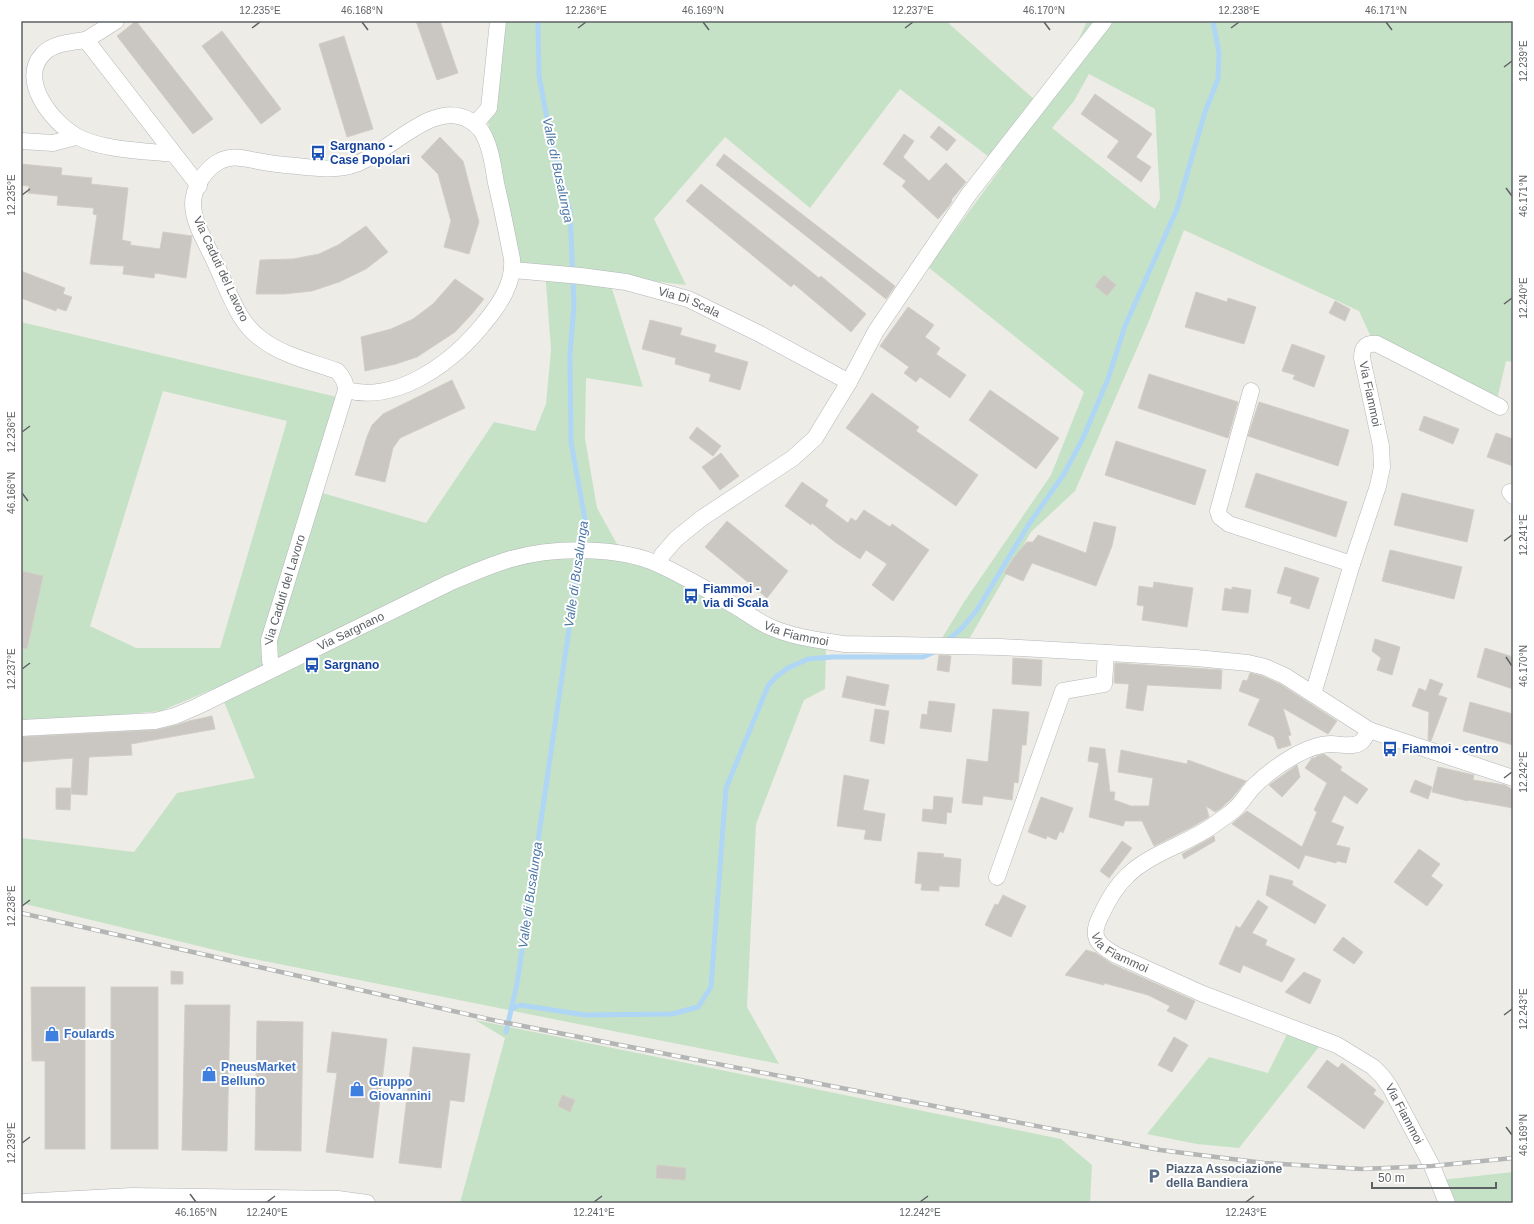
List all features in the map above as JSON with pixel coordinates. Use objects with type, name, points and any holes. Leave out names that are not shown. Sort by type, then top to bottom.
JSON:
[{"type":"street","points":[[116,21],[86,40],[52,47],[44,53],[38,61],[35,71],[34,81],[38,93],[44,105],[63,127],[76,137],[107,146],[174,154]]},
{"type":"street","points":[[346,390],[356,393],[375,393],[396,388],[420,378],[437,368],[475,334],[494,312],[507,290],[513,270],[512,259],[490,154],[482,132],[475,124],[489,108],[498,21]]},
{"type":"street","points":[[659,564],[662,555],[676,539],[702,518],[793,458],[815,438],[849,382],[876,331],[969,194],[1104,21]]},
{"type":"street","points":[[86,40],[198,186]]},
{"type":"street","name":"Via Caduti del Lavoro","points":[[276,667],[270,661],[269,640],[346,390],[343,377],[337,371],[279,350],[264,341],[248,328],[234,304],[195,215],[193,204],[194,195],[204,174],[211,167],[221,160],[232,157],[242,157],[258,161],[314,168],[338,168],[357,164],[377,154],[436,116],[448,114],[460,116],[475,124]]},
{"type":"street","points":[[21,141],[53,143],[76,137]]},
{"type":"street","name":"Via Di Scala","points":[[513,270],[581,276],[626,282],[688,299],[758,333],[849,382]]},
{"type":"street","name":"Via Fiammoi","points":[[1313,694],[1352,564],[1378,486],[1382,467],[1381,446],[1362,358],[1362,351],[1366,346],[1377,344],[1500,408]]},
{"type":"street","points":[[1251,391],[1218,511],[1220,517],[1229,524],[1352,564]]},
{"type":"street","name":"Via Sargnano","points":[[21,728],[162,719],[175,716],[482,568],[512,558],[534,554],[592,550],[618,552],[659,564]]},
{"type":"street","name":"Via Fiammoi","points":[[659,564],[708,590],[768,626],[785,632],[844,644],[956,646],[1106,653],[1196,658],[1248,663],[1265,667],[1285,676],[1370,730],[1361,742],[1350,745],[1331,744],[1316,746],[1295,756],[1277,767],[1253,787],[1236,808],[1218,822],[1199,835],[1140,865],[1118,886],[1108,900],[1096,923],[1096,937],[1099,944],[1104,949],[1116,955],[1203,994],[1337,1045],[1373,1067],[1390,1086],[1432,1166],[1448,1203]]},
{"type":"street","points":[[997,877],[1064,691],[1104,684],[1106,653]]},
{"type":"street","points":[[1370,730],[1513,778]]},
{"type":"street","points":[[21,1202],[132,1196],[338,1198],[367,1203]]},
{"type":"green space","points":[[497,21],[946,21],[1035,100],[1064,72],[1087,21],[1513,21],[1513,362],[1506,361],[1497,400],[1371,337],[1359,311],[1184,230],[1149,321],[1075,491],[1031,532],[968,641],[939,643],[964,602],[1051,475],[1084,392],[928,267],[1002,167],[900,89],[810,208],[725,137],[654,219],[686,285],[608,276],[643,387],[586,378],[585,438],[597,508],[617,544],[637,551],[802,636],[826,650],[825,689],[804,700],[756,824],[747,1007],[779,1064],[244,957],[21,903],[21,838],[134,852],[177,793],[255,778],[218,687],[161,711],[60,720],[21,727],[21,322],[337,397],[312,490],[426,523],[494,422],[535,431],[546,404],[551,350],[545,270],[519,266],[488,122]],"holes":[[[1089,74],[1155,109],[1160,199],[1155,209],[1052,128],[1074,101]],[[163,391],[287,421],[220,648],[136,648],[90,626]]]},
{"type":"green space","points":[[475,1020],[1061,1139],[1092,1165],[1090,1203],[460,1203],[505,1038]]},
{"type":"green space","points":[[1290,1028],[1322,1043],[1239,1148],[1197,1144],[1147,1134],[1209,1057],[1268,1073]]},
{"type":"green space","points":[[1513,1172],[1513,1203],[1452,1203],[1441,1180]]},
{"type":"building","points":[[136,21],[213,119],[193,134],[117,36]]},
{"type":"building","points":[[416,21],[440,21],[458,73],[437,80]]},
{"type":"building","points":[[222,31],[281,109],[261,124],[202,46]]},
{"type":"building","points":[[344,36],[373,129],[347,137],[319,44]]},
{"type":"building","points":[[1095,94],[1152,134],[1136,157],[1151,167],[1141,182],[1107,157],[1119,141],[1081,114]]},
{"type":"building","points":[[939,126],[956,140],[947,151],[930,137]]},
{"type":"building","points":[[904,134],[914,141],[903,157],[929,181],[946,163],[966,182],[938,219],[902,186],[906,181],[883,164]]},
{"type":"building","points":[[440,137],[463,161],[479,222],[469,254],[444,247],[451,221],[438,174],[421,157]]},
{"type":"building","points":[[724,154],[895,286],[886,299],[716,165]]},
{"type":"building","points":[[21,164],[62,168],[61,175],[92,178],[91,184],[128,188],[122,240],[131,242],[130,245],[160,249],[163,232],[192,236],[186,278],[155,273],[154,278],[123,274],[124,266],[90,264],[97,215],[93,214],[94,208],[57,205],[58,196],[28,193],[29,186],[21,185]]},
{"type":"building","points":[[701,184],[819,278],[821,276],[866,314],[851,332],[794,284],[791,287],[686,201]]},
{"type":"building","points":[[366,226],[388,252],[366,269],[339,282],[312,291],[284,294],[256,294],[260,260],[293,259],[319,254],[338,245]]},
{"type":"building","points":[[21,271],[65,288],[63,294],[72,297],[66,311],[57,308],[56,311],[21,298]]},
{"type":"building","points":[[1104,275],[1116,285],[1107,296],[1095,286]]},
{"type":"building","points":[[455,279],[484,299],[455,332],[417,357],[396,364],[365,371],[361,337],[391,329],[413,319],[433,304]]},
{"type":"building","points":[[1196,292],[1227,302],[1228,298],[1256,307],[1244,344],[1185,327]]},
{"type":"building","points":[[1335,301],[1350,309],[1345,321],[1329,313]]},
{"type":"building","points":[[908,307],[934,325],[925,337],[940,348],[936,354],[966,375],[950,398],[920,377],[916,382],[904,373],[909,367],[880,346]]},
{"type":"building","points":[[650,320],[682,328],[680,335],[716,345],[714,352],[748,362],[740,390],[709,381],[711,374],[675,364],[676,358],[642,349]]},
{"type":"building","points":[[1292,344],[1325,356],[1314,387],[1293,379],[1295,375],[1282,371]]},
{"type":"building","points":[[1149,374],[1238,402],[1228,438],[1138,408]]},
{"type":"building","points":[[452,380],[465,408],[400,438],[393,448],[385,482],[355,475],[372,425],[383,414]]},
{"type":"building","points":[[990,390],[1059,438],[1036,469],[969,420]]},
{"type":"building","points":[[872,393],[919,427],[916,431],[978,475],[956,506],[846,428]]},
{"type":"building","points":[[1259,402],[1349,430],[1338,466],[1248,436]]},
{"type":"building","points":[[1424,416],[1459,429],[1453,444],[1419,430]]},
{"type":"building","points":[[697,427],[721,446],[713,456],[689,438]]},
{"type":"building","points":[[1496,433],[1513,439],[1513,466],[1487,457]]},
{"type":"building","points":[[1116,441],[1206,470],[1195,505],[1105,475]]},
{"type":"building","points":[[721,453],[739,476],[720,490],[702,467]]},
{"type":"building","points":[[1256,473],[1347,502],[1336,537],[1245,507]]},
{"type":"building","points":[[802,482],[828,500],[825,506],[848,523],[851,518],[856,521],[864,510],[890,527],[892,524],[929,550],[893,601],[872,585],[887,564],[866,550],[860,559],[835,542],[812,523],[811,525],[785,506]]},
{"type":"building","points":[[1402,493],[1474,510],[1467,542],[1394,525]]},
{"type":"building","points":[[727,521],[788,571],[767,598],[705,547]]},
{"type":"building","points":[[1094,522],[1116,527],[1112,546],[1096,586],[1032,563],[1023,581],[1004,573],[1015,556],[1027,542],[1033,542],[1038,535],[1086,553]]},
{"type":"building","points":[[1390,550],[1462,567],[1454,599],[1382,581]]},
{"type":"building","points":[[1285,567],[1319,578],[1309,609],[1290,603],[1292,597],[1277,593]]},
{"type":"building","points":[[21,571],[43,576],[27,649],[21,648]]},
{"type":"building","points":[[1154,582],[1193,588],[1187,627],[1142,620],[1144,606],[1137,605],[1139,586],[1153,588]]},
{"type":"building","points":[[1232,587],[1251,590],[1248,613],[1222,610],[1225,588],[1232,590]]},
{"type":"building","points":[[1375,639],[1400,647],[1392,675],[1377,670],[1381,658],[1372,651]]},
{"type":"building","points":[[1485,648],[1513,657],[1513,689],[1477,677]]},
{"type":"building","points":[[939,655],[951,656],[949,672],[937,670]]},
{"type":"building","points":[[1013,658],[1042,660],[1041,686],[1012,684]]},
{"type":"building","points":[[1115,663],[1222,670],[1221,689],[1147,685],[1143,711],[1126,708],[1129,684],[1114,683]]},
{"type":"building","points":[[1250,673],[1262,676],[1280,684],[1337,721],[1328,734],[1283,708],[1291,735],[1288,736],[1291,745],[1278,749],[1274,737],[1248,725],[1260,699],[1239,691],[1243,680],[1247,681]]},
{"type":"building","points":[[847,676],[889,685],[885,706],[842,697]]},
{"type":"building","points":[[1430,679],[1443,684],[1438,695],[1447,698],[1431,741],[1428,740],[1429,712],[1412,706],[1419,688],[1426,691]]},
{"type":"building","points":[[929,701],[955,704],[951,732],[920,728],[922,714],[927,715]]},
{"type":"building","points":[[1470,702],[1513,714],[1513,745],[1463,731]]},
{"type":"building","points":[[875,709],[889,711],[884,744],[870,741]]},
{"type":"building","points":[[993,709],[1029,712],[1026,745],[1022,745],[1018,783],[1014,782],[1012,800],[983,796],[982,805],[962,803],[967,759],[988,762]]},
{"type":"building","points":[[212,716],[215,729],[131,744],[132,755],[89,757],[87,795],[71,794],[73,758],[21,762],[21,737],[156,730]]},
{"type":"building","points":[[1090,747],[1105,749],[1110,792],[1115,792],[1114,800],[1131,806],[1149,806],[1153,778],[1118,772],[1121,750],[1187,764],[1188,760],[1246,781],[1231,799],[1220,809],[1215,812],[1206,806],[1209,817],[1154,846],[1142,821],[1125,821],[1123,826],[1089,817],[1099,763],[1088,761]]},
{"type":"building","points":[[1324,754],[1342,767],[1340,770],[1368,789],[1357,804],[1344,795],[1331,822],[1344,827],[1336,845],[1350,848],[1346,863],[1337,861],[1336,863],[1305,855],[1299,869],[1232,824],[1247,811],[1302,847],[1317,812],[1314,810],[1327,783],[1305,768],[1312,758]]},
{"type":"building","points":[[1297,765],[1300,777],[1282,797],[1269,785]]},
{"type":"building","points":[[1438,767],[1474,775],[1473,780],[1505,785],[1513,790],[1513,808],[1468,801],[1432,792]]},
{"type":"building","points":[[844,775],[869,780],[863,810],[885,814],[881,841],[864,839],[866,830],[837,826]]},
{"type":"building","points":[[1415,780],[1432,787],[1428,799],[1410,792]]},
{"type":"building","points":[[56,788],[71,788],[70,810],[56,809]]},
{"type":"building","points":[[934,796],[953,798],[951,813],[947,812],[946,824],[922,821],[923,809],[933,810]]},
{"type":"building","points":[[1041,797],[1073,808],[1063,833],[1060,831],[1056,840],[1047,836],[1046,839],[1028,832]]},
{"type":"building","points":[[1214,836],[1215,841],[1184,859],[1182,854]]},
{"type":"building","points":[[1122,841],[1132,848],[1109,878],[1100,871]]},
{"type":"building","points":[[1419,849],[1440,864],[1431,876],[1443,885],[1427,906],[1394,882]]},
{"type":"building","points":[[918,852],[944,854],[943,857],[961,859],[959,887],[939,886],[939,891],[921,890],[922,884],[915,883]]},
{"type":"building","points":[[1270,875],[1293,881],[1292,885],[1326,905],[1315,924],[1266,895]]},
{"type":"building","points":[[1003,895],[1026,906],[1011,937],[985,925],[995,904],[998,905]]},
{"type":"building","points":[[1258,900],[1268,907],[1252,933],[1267,940],[1265,945],[1295,959],[1282,982],[1243,965],[1240,973],[1219,964],[1236,926],[1240,928]]},
{"type":"building","points":[[1343,937],[1363,952],[1354,964],[1333,950]]},
{"type":"building","points":[[1086,950],[1096,953],[1112,964],[1195,1001],[1186,1020],[1167,1011],[1170,1006],[1148,995],[1104,983],[1104,985],[1065,975]]},
{"type":"building","points":[[171,971],[183,972],[183,984],[171,984]]},
{"type":"building","points":[[1304,972],[1321,980],[1310,1004],[1285,992]]},
{"type":"building","points":[[31,987],[85,987],[85,1149],[45,1149],[45,1061],[32,1061]]},
{"type":"building","points":[[111,987],[158,987],[158,1149],[111,1149]]},
{"type":"building","points":[[185,1005],[230,1005],[227,1151],[182,1150]]},
{"type":"building","points":[[257,1021],[303,1022],[301,1151],[255,1150]]},
{"type":"building","points":[[332,1032],[387,1039],[373,1158],[326,1152],[337,1073],[327,1072]]},
{"type":"building","points":[[1174,1037],[1188,1045],[1172,1072],[1158,1065]]},
{"type":"building","points":[[413,1047],[470,1054],[464,1102],[450,1100],[441,1168],[399,1163]]},
{"type":"building","points":[[1327,1060],[1338,1068],[1342,1063],[1376,1090],[1373,1094],[1384,1102],[1364,1129],[1307,1087]]},
{"type":"building","points":[[562,1095],[575,1100],[570,1112],[558,1106]]},
{"type":"building","points":[[657,1165],[686,1168],[685,1180],[656,1178]]},
{"type":"waterway","name":"Valle di Busalunga","points":[[506,1032],[517,984],[585,520],[571,442],[570,355],[574,304],[570,211],[553,150],[539,76],[538,21]]},
{"type":"waterway","points":[[947,641],[962,628],[977,610],[1029,524],[1064,474],[1083,438],[1108,379],[1125,326],[1177,209],[1205,112],[1218,79],[1219,53],[1213,21]]},
{"type":"waterway","points":[[511,1009],[520,1005],[585,1015],[672,1014],[698,1007],[711,987],[726,788],[768,686],[777,676],[788,668],[808,659],[833,657],[923,657],[936,651]]},
{"type":"railway","points":[[21,913],[497,1021],[1160,1150],[1264,1163],[1362,1169],[1432,1166],[1513,1158]]},
{"type":"place","name":"Sargnano - Case Popolari","points":[[318,153]]},
{"type":"place","name":"Fiammoi - via di Scala","points":[[691,596]]},
{"type":"place","name":"Sargnano","points":[[312,665]]},
{"type":"place","name":"Fiammoi - centro","points":[[1390,749]]},
{"type":"place","name":"Foulards","points":[[52,1034]]},
{"type":"place","name":"PneusMarket Belluno","points":[[209,1074]]},
{"type":"place","name":"Gruppo Giovannini","points":[[357,1089]]},
{"type":"place","name":"Piazza Associazione della Bandiera","points":[[1154,1176]]}]
